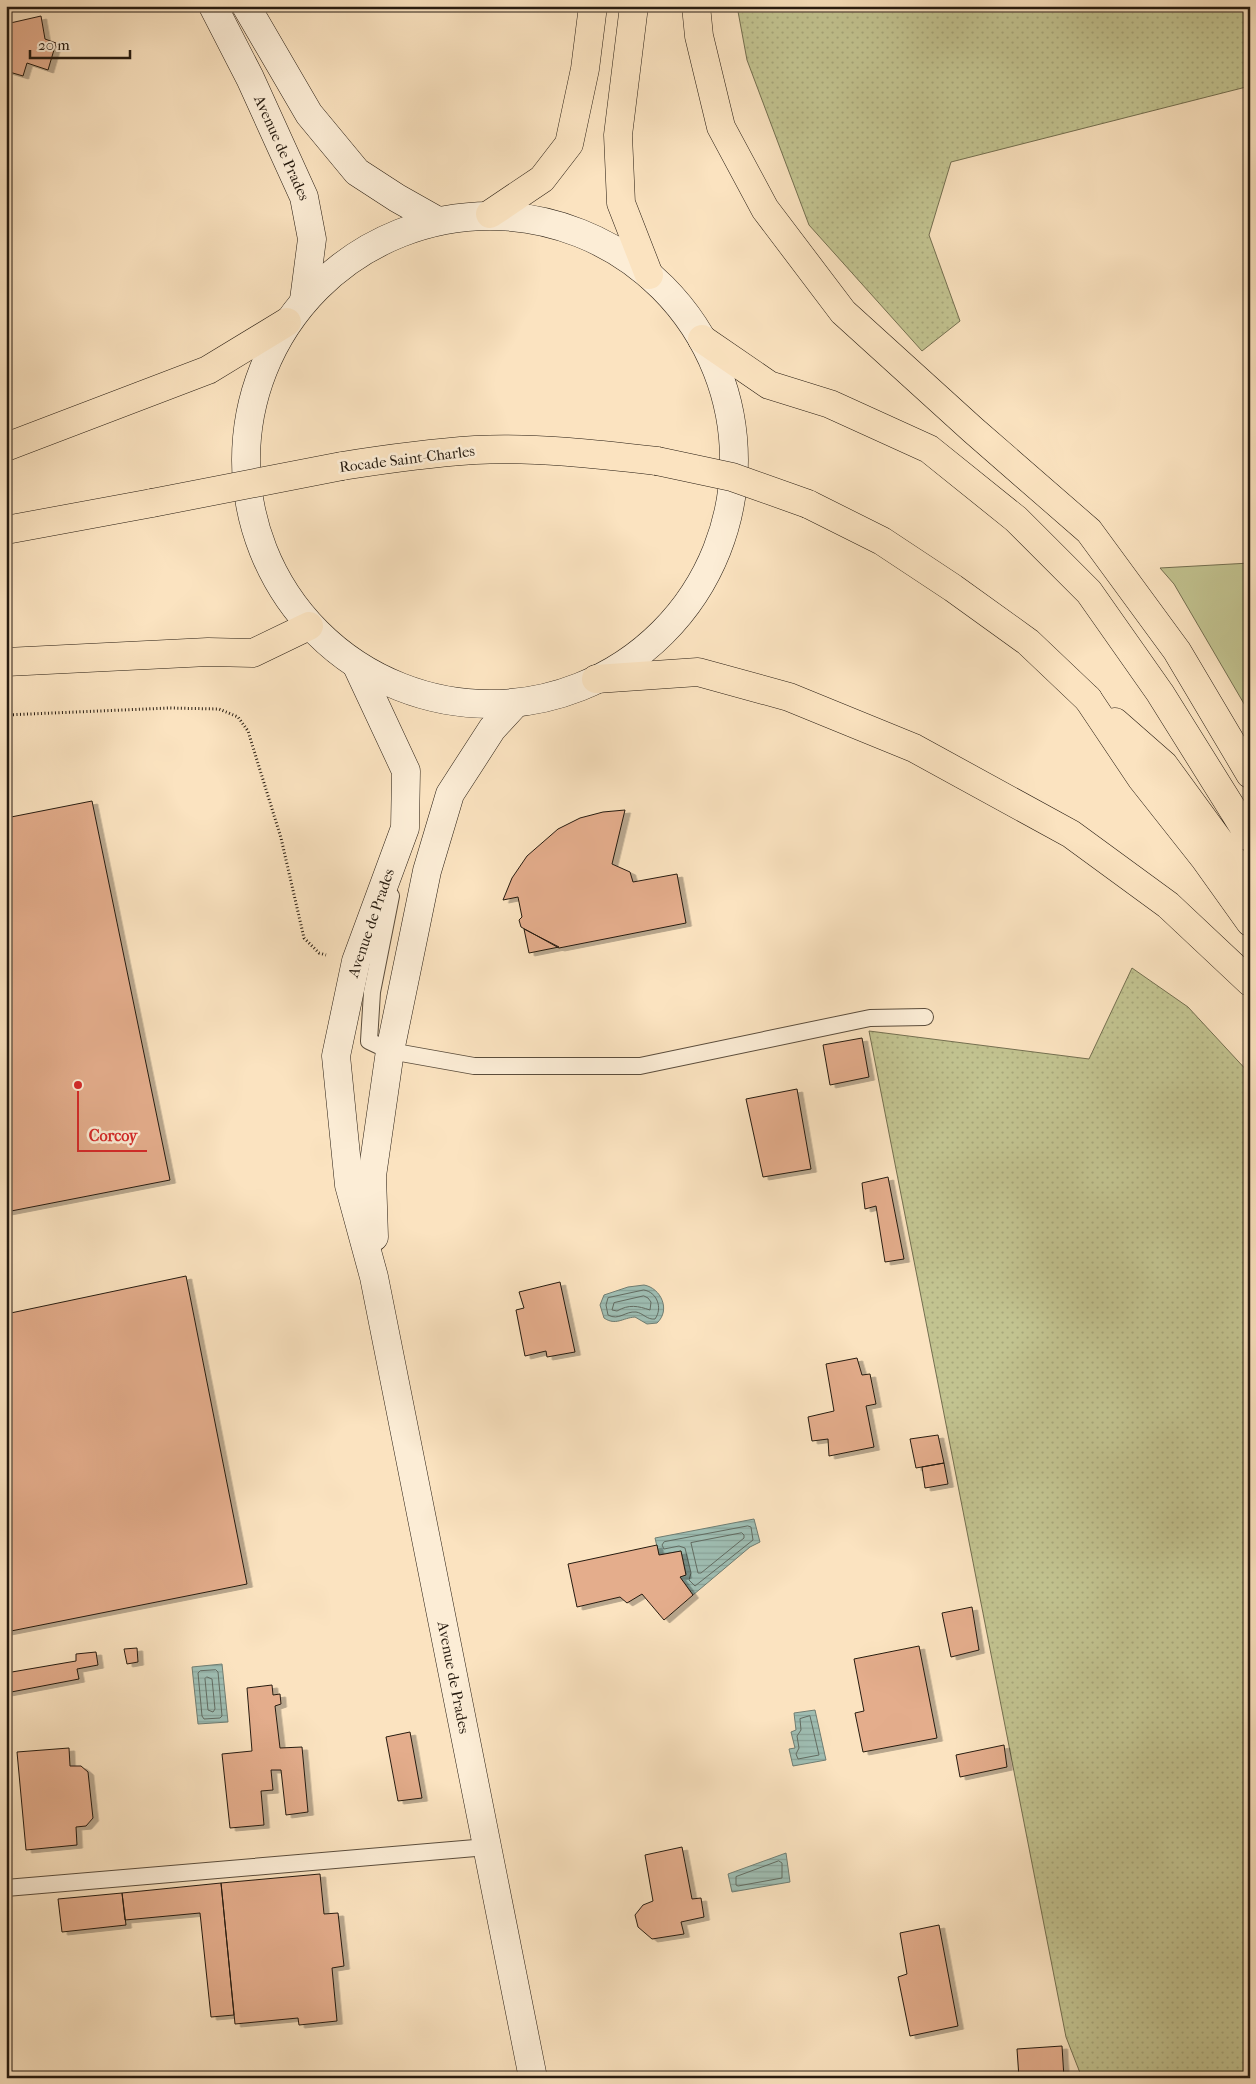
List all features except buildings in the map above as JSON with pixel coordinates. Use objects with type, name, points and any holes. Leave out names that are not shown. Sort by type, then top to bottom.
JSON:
[{"type":"main road","name":"Avenue de Prades","points":[[212,6],[250,78],[304,197],[312,239],[304,300]]},
{"type":"main road","points":[[246,6],[309,114],[358,172],[396,198],[436,220]]},
{"type":"main road","points":[[490,214],[542,179],[569,144],[585,69],[593,6]]},
{"type":"main road","points":[[634,6],[618,135],[621,203],[649,275]]},
{"type":"main road","points":[[696,6],[699,36],[721,127],[764,209],[843,312],[973,430],[1089,531],[1177,651],[1250,774]]},
{"type":"main road","points":[[490,214],[553,223],[603,242],[649,275],[677,306],[702,339],[719,376],[731,414],[734,454],[730,495],[722,532],[707,568],[688,602],[632,656],[596,678],[574,690],[516,704],[459,703],[404,691],[357,666],[309,626],[283,591],[251,503],[246,458],[250,414],[262,370],[287,322],[304,300],[365,248],[436,220],[490,214]]},
{"type":"main road","points":[[6,447],[208,370],[287,322]]},
{"type":"main road","points":[[702,339],[769,385],[830,404],[929,449],[1016,519],[1089,592],[1160,693],[1250,837]]},
{"type":"main road","name":"Rocade Saint-Charles","points":[[6,530],[342,466],[407,456],[476,450],[545,451],[657,461],[732,477],[808,504],[882,541],[953,588],[1028,642],[1088,699]]},
{"type":"main road","points":[[6,662],[208,652],[253,654],[309,626]]},
{"type":"main road","name":"Avenue de Prades","points":[[357,666],[406,771],[405,828],[356,961],[336,1056],[349,1185],[374,1277],[533,2078]]},
{"type":"main road","points":[[596,678],[698,672],[790,697],[914,748],[1071,834],[1168,905],[1250,982]]},
{"type":"main road","points":[[1088,699],[1164,765],[1250,883]]},
{"type":"main road","points":[[1088,699],[1141,778],[1205,859],[1250,922]]},
{"type":"main road","name":"Avenue de Prades","points":[[374,1277],[372,1176],[390,1051],[426,872],[450,794],[492,729],[516,704]]},
{"type":"lane","points":[[405,828],[372,992],[369,1041],[390,1051],[474,1066],[640,1066],[870,1018],[925,1017]]},
{"type":"lane","points":[[6,1888],[487,1847]]},
{"type":"path","points":[[6,715],[169,708],[219,709],[238,717],[248,731],[278,829],[304,938],[319,953],[356,961]]},
{"type":"green space","points":[[737,6],[1250,6],[1250,86],[951,162],[929,235],[960,321],[922,351],[809,225],[747,60]]},
{"type":"green space","points":[[1250,563],[1250,714],[1174,584],[1160,568]]},
{"type":"green space","points":[[1132,968],[1188,1007],[1250,1074],[1250,2078],[1082,2078],[1066,2037],[869,1031],[1089,1059]]},
{"type":"water","points":[[644,1285],[655,1290],[662,1300],[663,1312],[657,1323],[647,1324],[635,1317],[616,1321],[604,1318],[600,1305],[604,1295],[628,1287]]},
{"type":"water","points":[[754,1519],[760,1542],[750,1547],[693,1595],[680,1577],[686,1574],[681,1551],[659,1555],[655,1538]]},
{"type":"water","points":[[222,1664],[228,1722],[198,1724],[192,1667]]},
{"type":"water","points":[[815,1710],[826,1760],[793,1766],[789,1749],[795,1748],[791,1732],[796,1730],[794,1713]]},
{"type":"water","points":[[786,1853],[790,1882],[732,1892],[728,1874]]},
{"type":"place","name":"Corcoy","points":[[78,1085]]}]
